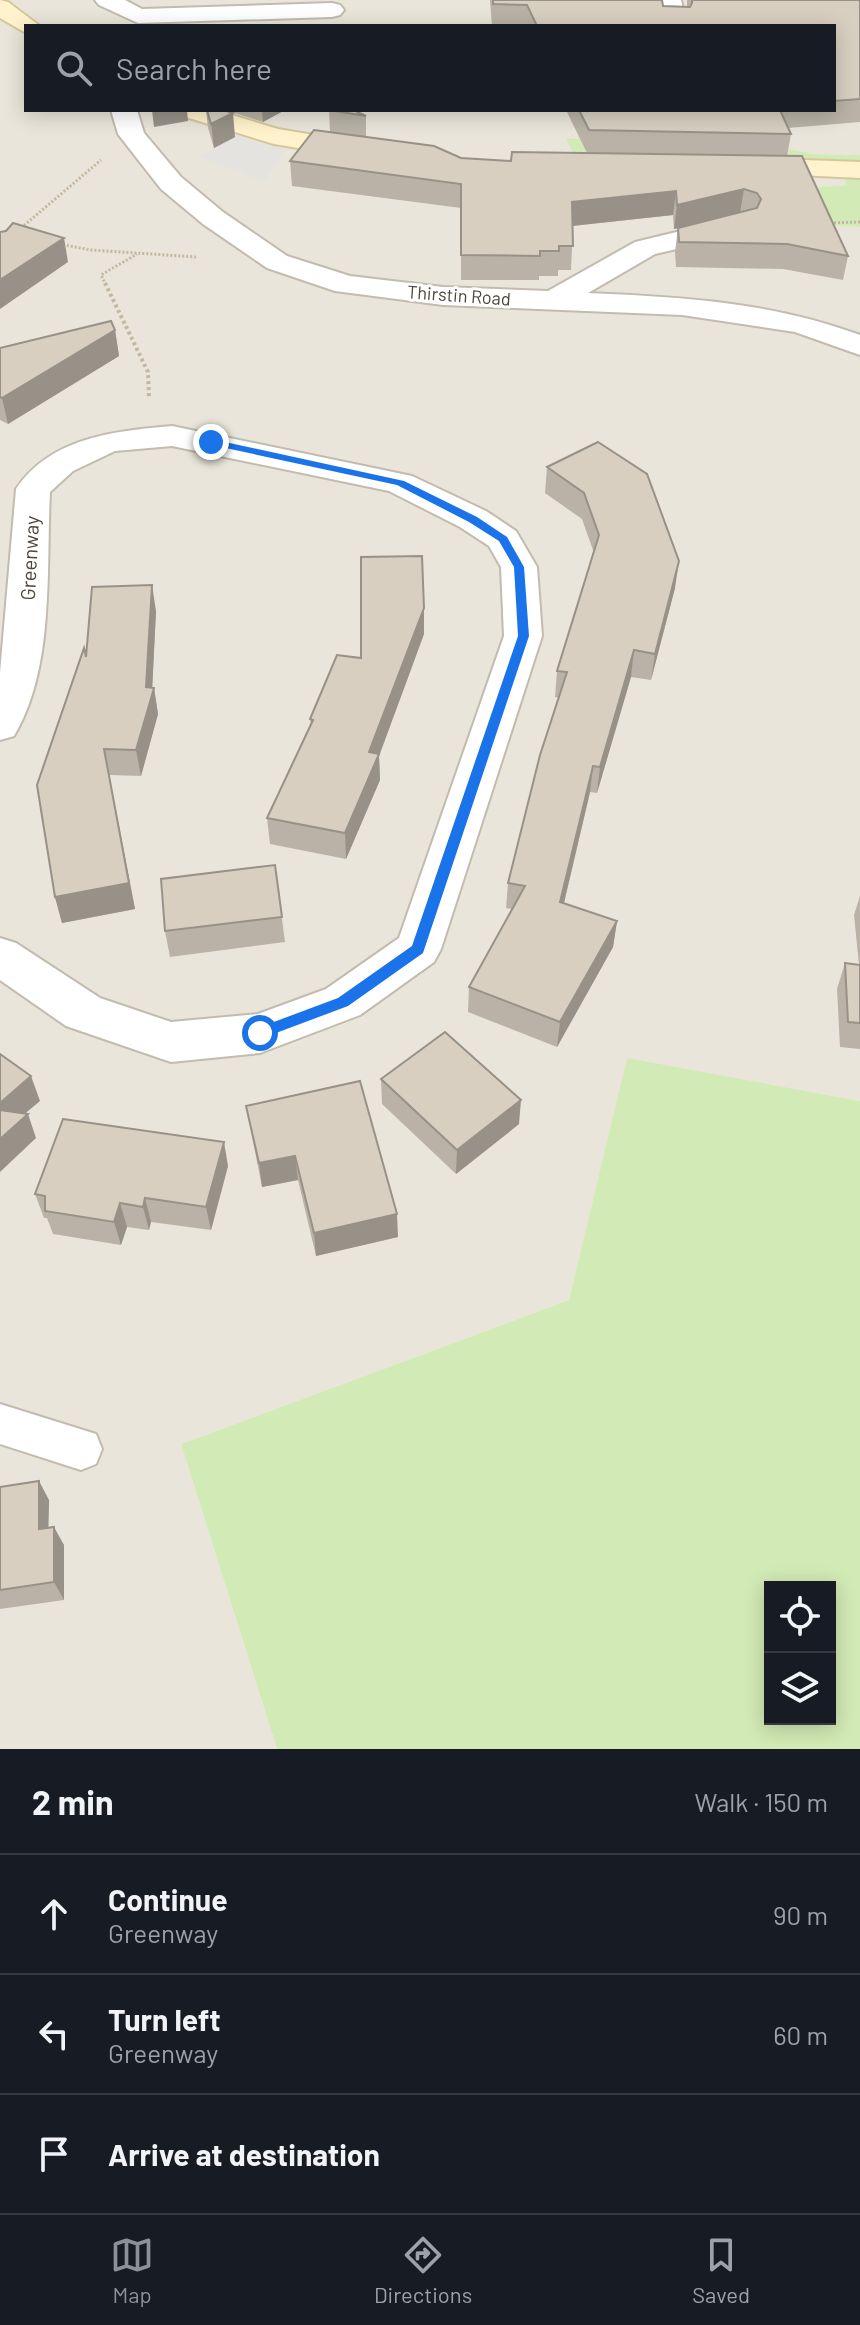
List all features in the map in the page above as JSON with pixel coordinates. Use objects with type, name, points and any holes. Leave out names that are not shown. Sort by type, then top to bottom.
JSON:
[{"type":"street","points":[[107,0],[138,16],[332,10]]},
{"type":"street","points":[[669,0],[675,24]]},
{"type":"street","points":[[0,7],[25,24]]},
{"type":"street","points":[[195,112],[274,136],[391,155]]},
{"type":"street","name":"Thirstin Road","points":[[128,122],[171,183],[213,218],[277,262],[346,285],[443,296],[682,306],[801,324],[860,346]]},
{"type":"street","points":[[725,166],[860,170]]},
{"type":"street","points":[[556,299],[645,248],[741,225]]},
{"type":"street","name":"Greenway","points":[[0,726],[22,666],[33,489],[61,464],[108,442],[172,436],[400,483],[473,519],[503,539],[519,567],[523,636],[418,949],[343,1002],[260,1033],[171,1042],[83,1012],[0,956]]},
{"type":"lane","points":[[0,1424],[81,1449]]},
{"type":"path","points":[[16,232],[128,122]]},
{"type":"path","points":[[741,225],[860,222]]},
{"type":"path","points":[[53,243],[200,257]]},
{"type":"path","points":[[139,253],[101,275],[148,372],[150,438]]},
{"type":"shaded area","points":[[0,0],[860,0],[860,155],[814,154],[766,144],[671,145],[566,139],[837,164],[847,185],[749,193],[773,222],[860,227],[860,1101],[627,1059],[569,1300],[181,1444],[277,1749],[0,1749]]},
{"type":"shaded area","points":[[240,134],[285,150],[264,182],[198,156]]},
{"type":"green space","points":[[566,138],[671,145],[766,144],[814,154],[860,155],[860,227],[773,222],[748,193],[847,185],[836,164],[576,160]]},
{"type":"green space","points":[[627,1058],[860,1101],[860,1749],[277,1749],[181,1444],[569,1300]]},
{"type":"building","points":[[493,0],[662,0],[663,6],[690,7],[692,0],[860,0],[860,99],[836,101],[836,24],[536,24],[527,5],[493,4]]},
{"type":"building","points":[[208,112],[233,113],[211,124]]},
{"type":"building","points":[[580,112],[781,112],[791,134],[589,130]]},
{"type":"building","points":[[314,130],[434,146],[461,158],[511,161],[512,152],[802,156],[848,256],[787,244],[679,242],[678,228],[757,208],[761,199],[757,193],[744,189],[677,205],[676,191],[572,202],[573,246],[559,246],[559,251],[540,251],[540,256],[461,255],[461,184],[290,161]]},
{"type":"building","points":[[13,223],[64,238],[0,280],[0,232],[6,231]]},
{"type":"building","points":[[111,321],[115,330],[0,397],[0,348]]},
{"type":"building","points":[[598,442],[647,474],[679,561],[655,654],[634,650],[600,767],[593,766],[560,902],[617,921],[560,1022],[469,987],[525,886],[508,883],[540,755],[567,672],[557,671],[599,535],[584,493],[547,467]]},
{"type":"building","points":[[422,556],[424,608],[369,752],[379,754],[345,833],[267,818],[313,720],[310,719],[337,655],[361,658],[361,557]]},
{"type":"building","points":[[152,585],[146,687],[154,688],[136,750],[104,749],[129,883],[55,897],[37,785],[84,648],[86,657],[92,587]]},
{"type":"building","points":[[275,865],[282,917],[165,931],[161,879]]},
{"type":"building","points":[[845,963],[860,965],[860,1023],[848,1022]]},
{"type":"building","points":[[445,1032],[521,1100],[457,1150],[381,1079]]},
{"type":"building","points":[[0,1054],[31,1076],[0,1103]]},
{"type":"building","points":[[360,1081],[397,1214],[314,1233],[295,1156],[259,1163],[246,1106]]},
{"type":"building","points":[[0,1110],[28,1114],[0,1139]]},
{"type":"building","points":[[63,1119],[224,1142],[206,1207],[145,1198],[143,1207],[120,1203],[114,1222],[45,1211],[45,1196],[35,1194]]},
{"type":"building","points":[[39,1481],[39,1529],[54,1527],[54,1582],[0,1590],[0,1487]]},
{"type":"route","points":[[211,442],[400,483],[473,519],[503,539],[519,567],[523,636],[418,949],[343,1002],[260,1033]]}]
